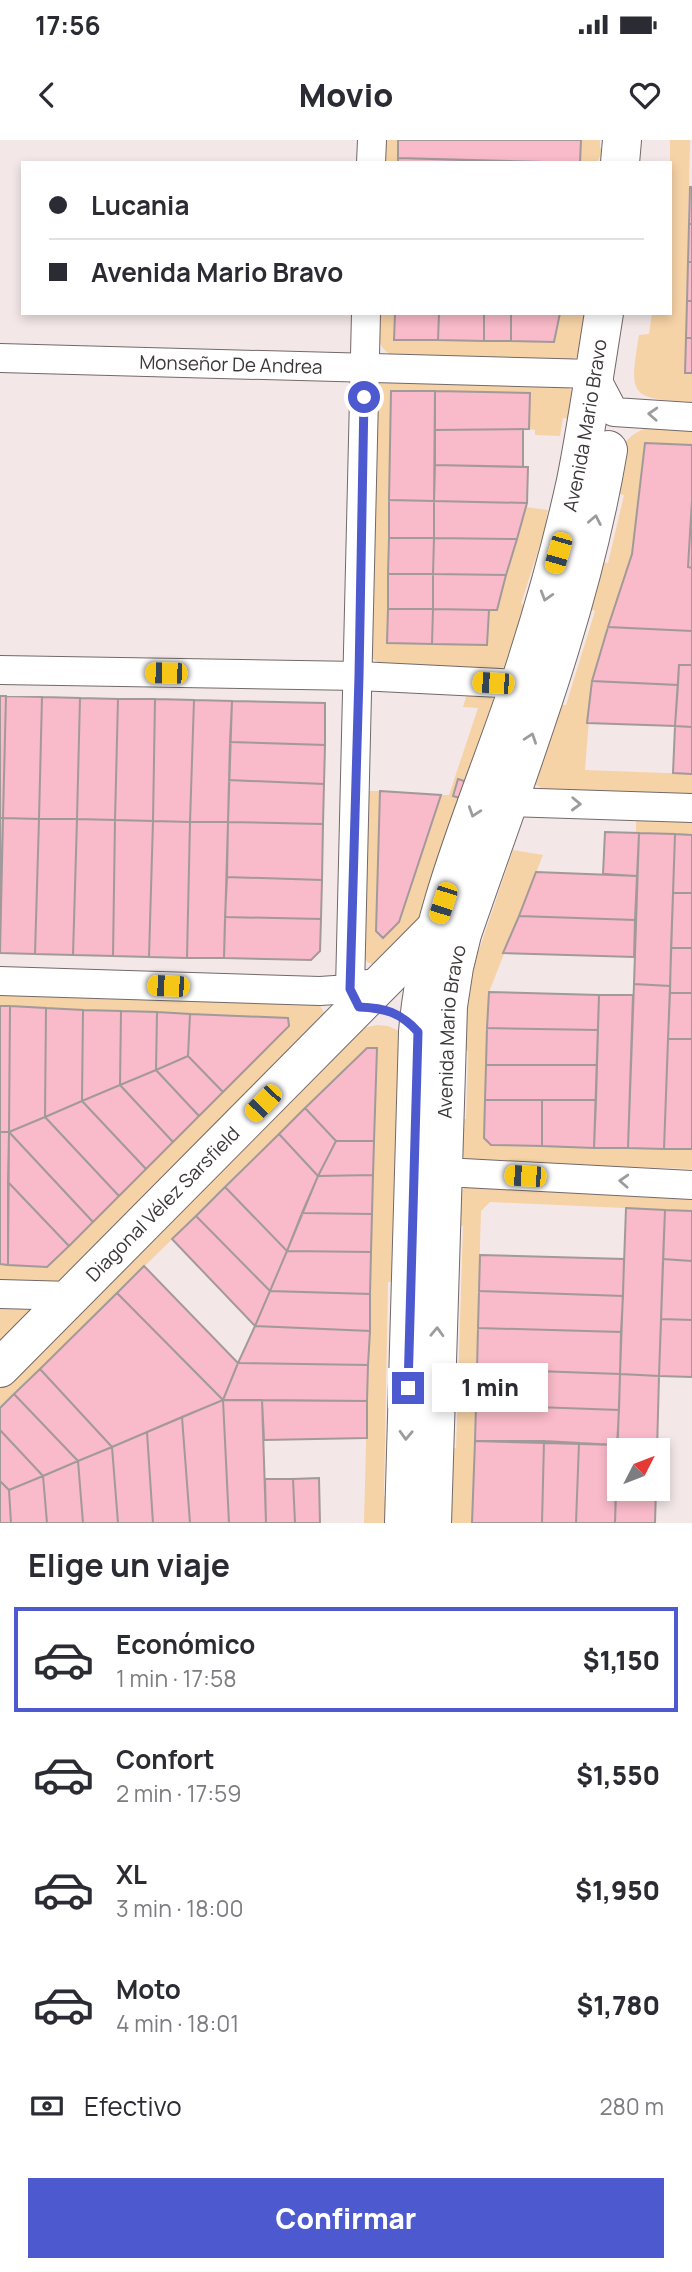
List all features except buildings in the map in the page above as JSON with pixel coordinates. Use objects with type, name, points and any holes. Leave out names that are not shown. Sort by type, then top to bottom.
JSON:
[{"type":"main road","points":[[620,161],[622,140]]},
{"type":"main road","points":[[647,161],[648,140]]},
{"type":"main road","name":"Avenida Mario Bravo","points":[[432,1523],[428,1172],[418,1032],[425,971],[435,929],[519,684],[564,531],[576,478],[604,315]]},
{"type":"main road","name":"Avenida Mario Bravo","points":[[404,1523],[428,1172],[454,967],[578,591],[597,512],[631,315]]},
{"type":"main road","name":"Diagonal Vélez Sarsfield","points":[[0,1368],[72,1296],[354,998],[396,969],[435,929],[476,895]]},
{"type":"main road","points":[[354,998],[387,1009],[407,1020],[418,1032]]},
{"type":"street","points":[[371,161],[372,140]]},
{"type":"street","points":[[0,981],[320,991],[354,998],[366,315]]},
{"type":"street","name":"Monseñor De Andrea","points":[[0,358],[594,374]]},
{"type":"street","points":[[594,374],[614,412],[692,417]]},
{"type":"street","points":[[0,670],[359,676],[519,684]]},
{"type":"street","points":[[508,802],[692,808]]},
{"type":"street","points":[[428,1172],[692,1185]]},
{"type":"street","points":[[0,1294],[72,1296]]},
{"type":"shaded area","points":[[384,140],[398,140],[397,161],[384,161]]},
{"type":"shaded area","points":[[581,140],[600,140],[600,148],[608,149],[606,157],[599,157],[598,161],[580,161]]},
{"type":"shaded area","points":[[670,140],[690,140],[685,372],[692,373],[692,402],[645,396],[638,390],[635,382],[639,335],[649,334],[652,315],[672,315]]},
{"type":"shaded area","points":[[380,315],[395,315],[395,340],[554,342],[560,315],[590,315],[580,356],[569,360],[394,357],[380,344]]},
{"type":"shaded area","points":[[378,385],[562,385],[567,386],[575,395],[574,419],[563,418],[560,436],[535,435],[535,430],[529,429],[530,393],[391,391],[387,643],[487,645],[489,610],[497,610],[526,507],[548,510],[546,520],[554,522],[545,529],[521,604],[531,607],[514,661],[505,667],[490,669],[378,662],[370,657]]},
{"type":"shaded area","points":[[646,428],[692,431],[692,445],[645,443],[632,554],[592,681],[585,770],[692,774],[692,795],[546,791],[535,784],[555,704],[566,705],[595,611],[586,607],[598,561],[608,563],[624,495],[613,492],[619,453],[628,439]]},
{"type":"shaded area","points":[[467,694],[488,695],[498,703],[427,915],[374,965],[367,962],[363,955],[369,791],[380,791],[376,931],[383,938],[399,922],[441,795],[449,795],[478,708],[463,707]]},
{"type":"shaded area","points":[[636,818],[692,821],[692,835],[636,833]]},
{"type":"shaded area","points":[[513,850],[543,855],[489,992],[484,1138],[491,1145],[692,1149],[692,1169],[470,1162],[459,1154],[456,1120],[466,1119],[468,1051],[459,1049],[470,951],[479,950]]},
{"type":"shaded area","points":[[0,990],[319,1004],[326,1016],[71,1275],[56,1282],[0,1281],[0,1265],[47,1267],[289,1026],[288,1018],[0,1006]]},
{"type":"shaded area","points":[[377,1025],[399,1031],[398,1282],[388,1282],[384,1496],[392,1497],[392,1523],[364,1523],[376,1048],[367,1048],[0,1408],[0,1384],[362,1028]]},
{"type":"shaded area","points":[[466,1187],[692,1195],[692,1211],[490,1202],[481,1211],[472,1523],[444,1523],[446,1450],[456,1448],[463,1226],[453,1225],[459,1192]]},
{"type":"shaded area","points":[[0,1304],[28,1306],[33,1310],[0,1348]]},
{"type":"route","points":[[364,397],[350,989],[359,1007],[387,1009],[397,1013],[418,1032],[408,1388]]}]
